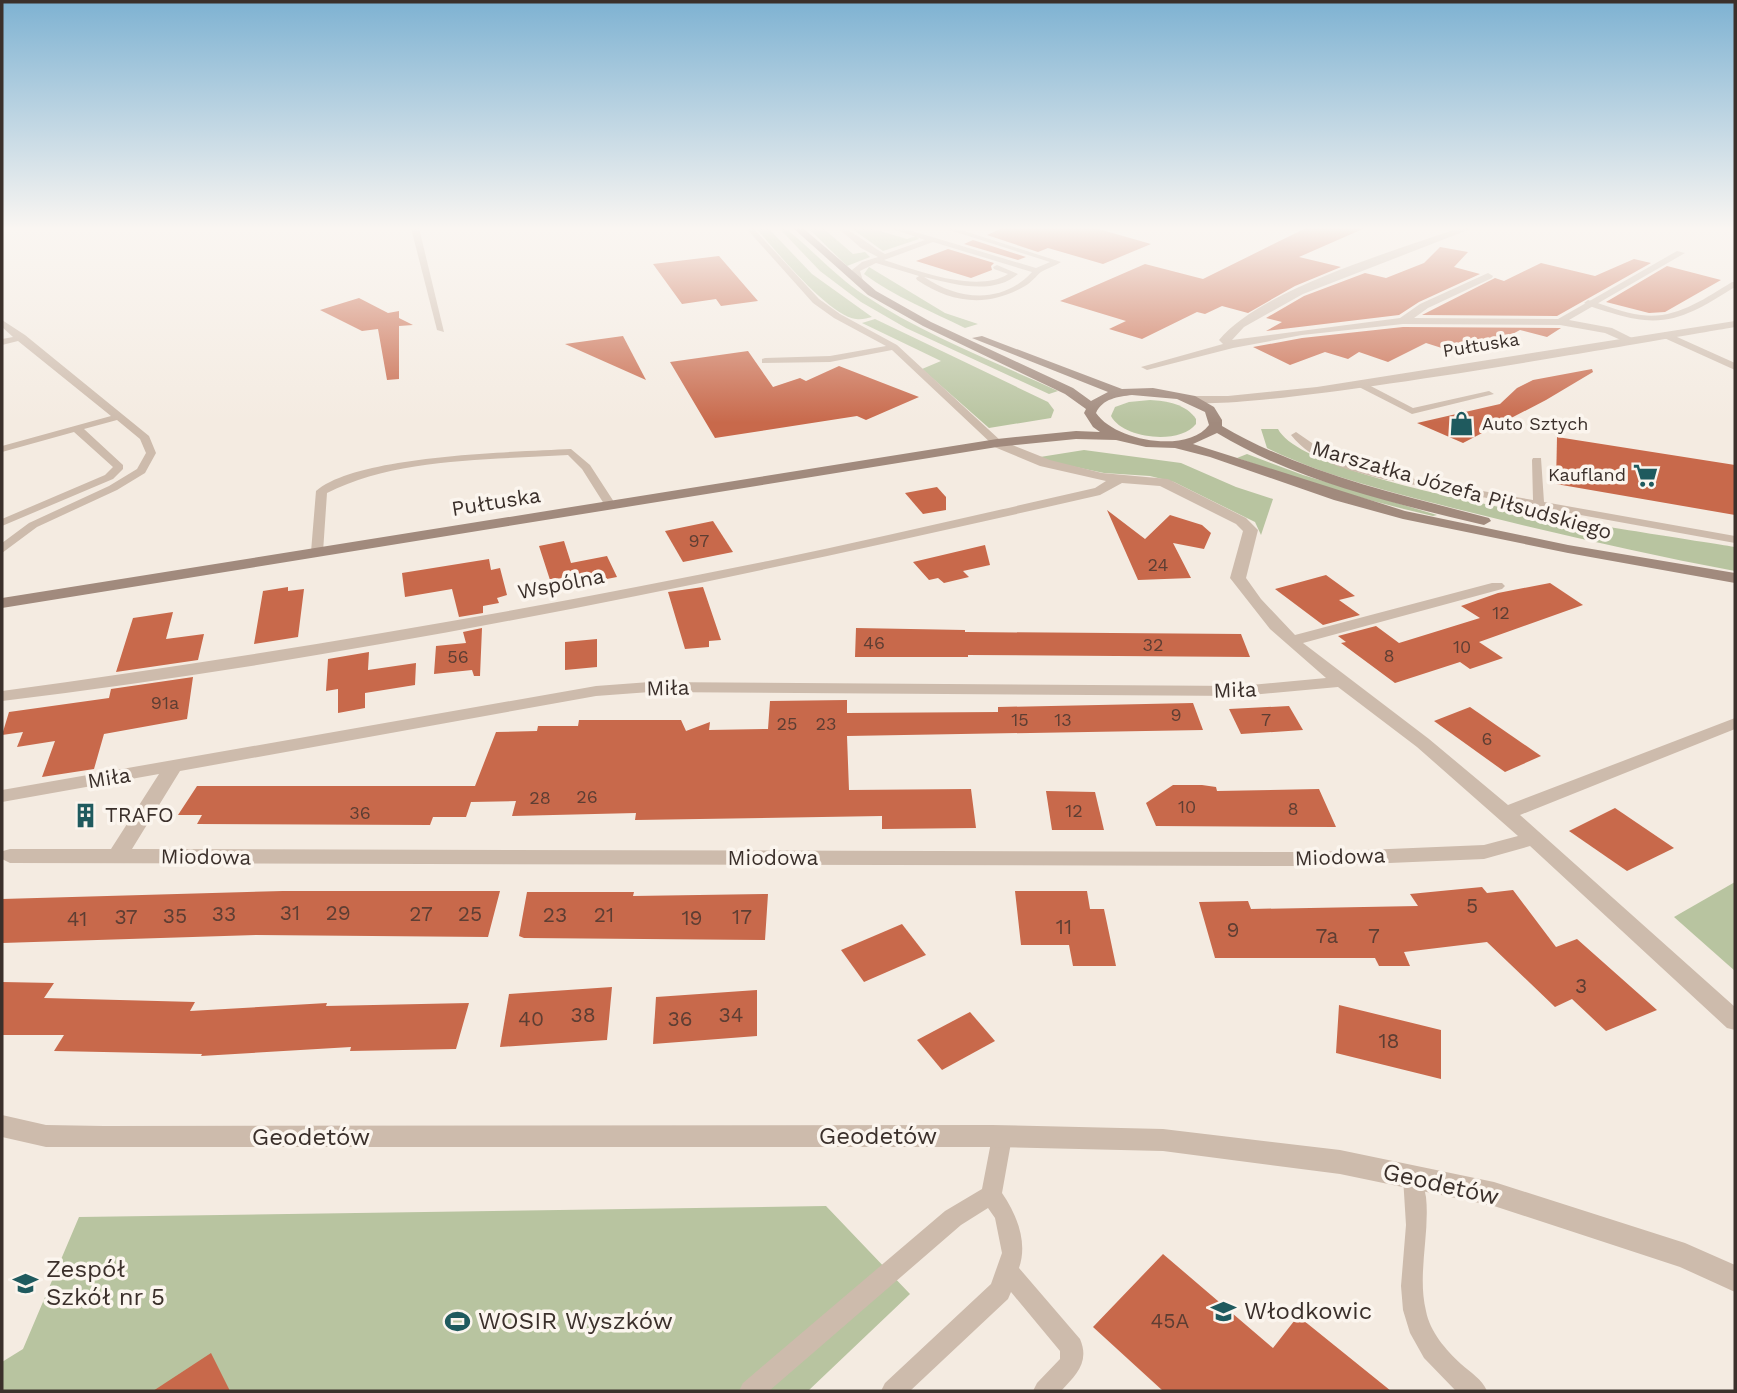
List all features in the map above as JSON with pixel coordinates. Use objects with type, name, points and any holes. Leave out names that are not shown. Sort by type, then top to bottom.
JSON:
[{"type":"main road","points":[[874,293],[982,352],[1069,391],[1091,412],[1099,427],[1115,436]]},
{"type":"main road","points":[[892,304],[1122,393],[1153,391],[1193,400]]},
{"type":"main road","name":"Pułtuska","points":[[996,443],[1066,426],[1091,412],[1102,398],[1122,393]]},
{"type":"main road","name":"Marszałka Józefa Piłsudskiego","points":[[1193,400],[1208,408],[1215,422],[1242,443],[1294,466],[1416,502],[1623,557]]},
{"type":"main road","points":[[1176,444],[1202,438],[1215,422]]},
{"type":"main road","name":"Pułtuska","points":[[2,603],[996,443],[1094,433],[1151,444],[1176,444]]},
{"type":"main road","name":"Marszałka Józefa Piłsudskiego","points":[[1176,444],[1215,454],[1339,498],[1403,515],[1568,549],[1623,557]]},
{"type":"main road","points":[[1623,557],[1735,578]]},
{"type":"street","points":[[1232,345],[1225,340],[1227,336],[1271,305],[1300,293]]},
{"type":"street","points":[[1403,321],[1424,306],[1452,293]]},
{"type":"street","points":[[1560,322],[1606,293]]},
{"type":"street","points":[[1146,367],[1232,345],[1345,326],[1403,321],[1560,322],[1608,330],[1630,341]]},
{"type":"street","name":"Pułtuska","points":[[1215,422],[1240,408],[1317,391],[1735,324]]},
{"type":"street","points":[[1666,335],[1735,367]]},
{"type":"street","name":"Pułtuska","points":[[1193,400],[1228,400],[1317,391]]},
{"type":"street","points":[[996,443],[1045,463],[1119,479],[1163,482],[1241,521],[1251,530],[1238,578],[1250,598],[1342,681],[1390,715],[1535,838],[1735,1021]]},
{"type":"street","name":"Wspólna","points":[[2,696],[140,678],[396,636],[727,574],[1100,491],[1119,479]]},
{"type":"street","points":[[1294,640],[1497,586]]},
{"type":"street","name":"Miła","points":[[2,796],[610,690],[650,687],[1240,691],[1342,681]]},
{"type":"street","points":[[1506,813],[1735,723]]},
{"type":"street","points":[[117,856],[173,767]]},
{"type":"street","name":"Miodowa","points":[[10,856],[1318,859],[1484,852],[1535,838]]},
{"type":"street","name":"Geodetów","points":[[2,1126],[46,1136],[104,1137],[1002,1136],[1163,1140],[1340,1161],[1494,1194],[1685,1256],[1735,1279]]},
{"type":"lane","points":[[432,293],[441,330]]},
{"type":"lane","points":[[810,293],[825,309],[894,347],[996,443]]},
{"type":"lane","points":[[943,293],[972,300],[988,299],[1003,293]]},
{"type":"lane","points":[[1588,303],[1644,319],[1663,319],[1689,311],[1720,293]]},
{"type":"lane","points":[[2,323],[145,438],[151,453],[141,471],[113,488],[33,525],[2,549]]},
{"type":"lane","points":[[2,342],[22,337]]},
{"type":"lane","points":[[765,361],[806,361],[870,353],[894,347]]},
{"type":"lane","points":[[1360,384],[1412,411],[1489,394]]},
{"type":"lane","points":[[2,449],[117,416]]},
{"type":"lane","points":[[2,523],[109,477],[119,467],[76,428]]},
{"type":"lane","points":[[1296,435],[1303,446],[1364,471],[1446,490],[1735,540]]},
{"type":"lane","points":[[317,552],[322,491],[337,481],[444,461],[571,452],[586,467],[610,505]]},
{"type":"lane","points":[[1537,460],[1538,506]]},
{"type":"lane","points":[[893,1391],[1000,1291],[1013,1253],[1004,1215],[991,1195],[1002,1136]]},
{"type":"lane","points":[[1413,1177],[1417,1223],[1412,1296],[1416,1315],[1423,1337],[1450,1372],[1475,1391]]},
{"type":"lane","points":[[751,1391],[953,1217],[991,1195]]},
{"type":"lane","points":[[1007,1271],[1072,1348],[1072,1364],[1045,1391]]},
{"type":"green space","points":[[816,293],[839,293],[872,317],[856,319],[845,315]]},
{"type":"green space","points":[[849,293],[861,293],[910,323],[1058,391],[1049,394],[906,328]]},
{"type":"green space","points":[[894,293],[912,293],[945,313],[978,324],[965,328]]},
{"type":"green space","points":[[875,319],[1048,402],[1054,410],[1051,418],[989,428],[922,369],[941,361],[862,323]]},
{"type":"green space","points":[[1129,402],[1169,402],[1182,407],[1192,414],[1196,424],[1178,435],[1152,436],[1127,430],[1111,416],[1115,407]]},
{"type":"green space","points":[[1261,429],[1278,429],[1303,450],[1351,470],[1416,488],[1489,505],[1735,547],[1735,571],[1556,533],[1356,482],[1267,448]]},
{"type":"green space","points":[[1084,450],[1181,463],[1236,487],[1273,499],[1261,535],[1255,522],[1174,482],[1150,476],[1104,473],[1047,461],[1040,457]]},
{"type":"green space","points":[[1247,454],[1303,475],[1437,515],[1359,497],[1237,458]]},
{"type":"green space","points":[[1735,882],[1735,971],[1674,917]]},
{"type":"green space","name":"WOSIR Wyszków","points":[[826,1206],[910,1294],[808,1391],[2,1391],[2,1362],[23,1349],[79,1217]]},
{"type":"building","points":[[674,293],[751,293],[758,301],[721,306],[716,299],[682,304]]},
{"type":"building","points":[[1078,293],[1283,293],[1248,313],[1222,306],[1205,314],[1197,312],[1142,339],[1109,329],[1126,321],[1060,301]]},
{"type":"building","points":[[1312,293],[1439,293],[1399,315],[1266,331],[1282,322],[1266,318]]},
{"type":"building","points":[[1465,293],[1598,293],[1557,316],[1422,315]]},
{"type":"building","points":[[1621,293],[1698,293],[1665,312],[1649,313],[1606,302]]},
{"type":"building","points":[[359,298],[388,313],[399,311],[399,318],[413,325],[399,326],[399,379],[387,380],[378,329],[362,331],[320,310]]},
{"type":"building","points":[[1403,327],[1561,328],[1547,337],[1520,330],[1486,348],[1465,342],[1448,350],[1426,343],[1388,362],[1359,352],[1348,359],[1325,352],[1290,365],[1253,347],[1302,338]]},
{"type":"building","points":[[623,336],[646,380],[565,344]]},
{"type":"building","points":[[748,351],[773,387],[800,378],[806,381],[839,366],[919,397],[866,420],[857,416],[715,438],[670,362]]},
{"type":"building","points":[[1592,369],[1593,372],[1546,400],[1463,443],[1417,423],[1500,404],[1517,388],[1533,380]]},
{"type":"building","name":"Kaufland","points":[[1557,437],[1735,465],[1735,515],[1556,484]]},
{"type":"building","points":[[937,487],[946,497],[946,510],[923,514],[905,493]]},
{"type":"building","points":[[1107,510],[1145,539],[1170,515],[1202,525],[1211,533],[1204,549],[1173,543],[1191,578],[1138,580]]},
{"type":"building","points":[[713,521],[733,552],[683,562],[665,531]]},
{"type":"building","points":[[564,541],[571,563],[607,556],[617,577],[571,586],[568,577],[550,580],[539,546]]},
{"type":"building","points":[[985,545],[990,565],[963,571],[969,577],[944,583],[938,578],[929,580],[913,562]]},
{"type":"building","points":[[489,559],[491,570],[500,568],[507,595],[497,598],[499,603],[483,606],[483,613],[459,617],[452,589],[405,597],[402,573]]},
{"type":"building","points":[[1326,575],[1355,596],[1339,600],[1360,615],[1323,625],[1275,589]]},
{"type":"building","points":[[1550,583],[1583,605],[1479,642],[1503,658],[1470,669],[1460,662],[1395,683],[1341,643],[1346,642],[1338,636],[1376,626],[1399,643],[1480,618],[1461,606],[1498,593]]},
{"type":"building","points":[[288,587],[288,591],[304,589],[298,637],[254,644],[263,591]]},
{"type":"building","points":[[703,587],[721,640],[709,641],[709,647],[685,649],[668,592]]},
{"type":"building","points":[[173,612],[166,639],[204,634],[198,660],[116,672],[133,618]]},
{"type":"building","points":[[482,628],[480,676],[474,676],[472,670],[434,674],[436,646],[466,643],[463,632]]},
{"type":"building","points":[[856,628],[965,632],[1241,634],[1250,657],[855,657]]},
{"type":"building","points":[[597,639],[597,667],[565,670],[565,642]]},
{"type":"building","points":[[369,652],[368,670],[416,663],[415,685],[365,693],[365,708],[338,713],[338,689],[326,691],[328,659]]},
{"type":"building","points":[[193,677],[187,719],[104,734],[94,769],[42,777],[55,741],[17,747],[23,732],[2,735],[9,712],[109,698],[111,689]]},
{"type":"building","points":[[847,700],[847,713],[998,712],[998,707],[1193,703],[1203,730],[847,736],[849,790],[971,789],[976,828],[882,829],[882,816],[635,820],[636,813],[512,816],[516,801],[471,802],[466,817],[433,817],[430,825],[197,824],[202,815],[178,815],[197,786],[475,786],[496,732],[537,731],[538,726],[578,726],[579,720],[681,720],[686,731],[710,722],[709,730],[768,729],[770,701]]},
{"type":"building","points":[[1289,706],[1303,730],[1241,734],[1229,709]]},
{"type":"building","points":[[1470,707],[1541,756],[1505,772],[1434,721]]},
{"type":"building","points":[[1173,785],[1202,785],[1216,787],[1217,791],[1319,789],[1336,827],[1156,826],[1146,803]]},
{"type":"building","points":[[1046,791],[1095,792],[1104,830],[1052,830]]},
{"type":"building","points":[[1615,808],[1674,848],[1627,871],[1569,831]]},
{"type":"building","points":[[1482,887],[1487,893],[1513,890],[1556,947],[1577,939],[1657,1010],[1606,1031],[1572,999],[1555,1007],[1487,942],[1404,952],[1410,966],[1379,966],[1375,958],[1215,958],[1199,902],[1248,901],[1251,909],[1418,906],[1410,894]]},
{"type":"building","points":[[283,891],[500,891],[488,937],[256,935],[2,943],[2,899]]},
{"type":"building","points":[[1015,891],[1087,891],[1090,909],[1104,909],[1116,966],[1073,966],[1069,945],[1021,945]]},
{"type":"building","points":[[527,892],[634,892],[633,896],[768,894],[765,940],[524,938],[519,936]]},
{"type":"building","points":[[902,924],[926,955],[864,982],[841,950]]},
{"type":"building","points":[[2,982],[54,983],[44,998],[195,1002],[190,1011],[327,1003],[326,1006],[469,1003],[456,1049],[350,1051],[351,1047],[201,1056],[202,1054],[54,1051],[64,1035],[2,1035]]},
{"type":"building","points":[[612,987],[607,1040],[500,1047],[509,994]]},
{"type":"building","points":[[757,990],[757,1036],[653,1044],[656,997]]},
{"type":"building","points":[[1339,1005],[1441,1030],[1441,1079],[1336,1053]]},
{"type":"building","points":[[970,1012],[995,1041],[942,1070],[917,1040]]},
{"type":"building","points":[[1163,1254],[1273,1348],[1298,1316],[1391,1391],[1163,1391],[1093,1327]]},
{"type":"building","points":[[211,1353],[230,1391],[153,1391]]},
{"type":"place","name":"Auto Sztych","points":[[1462,424]]},
{"type":"place","name":"Kaufland","points":[[1646,475]]},
{"type":"place","name":"TRAFO","points":[[85,815]]},
{"type":"place","name":"Zespół Szkół nr 5","points":[[26,1283]]},
{"type":"place","name":"Włodkowic","points":[[1224,1311]]},
{"type":"place","name":"WOSIR Wyszków","points":[[458,1321]]}]
